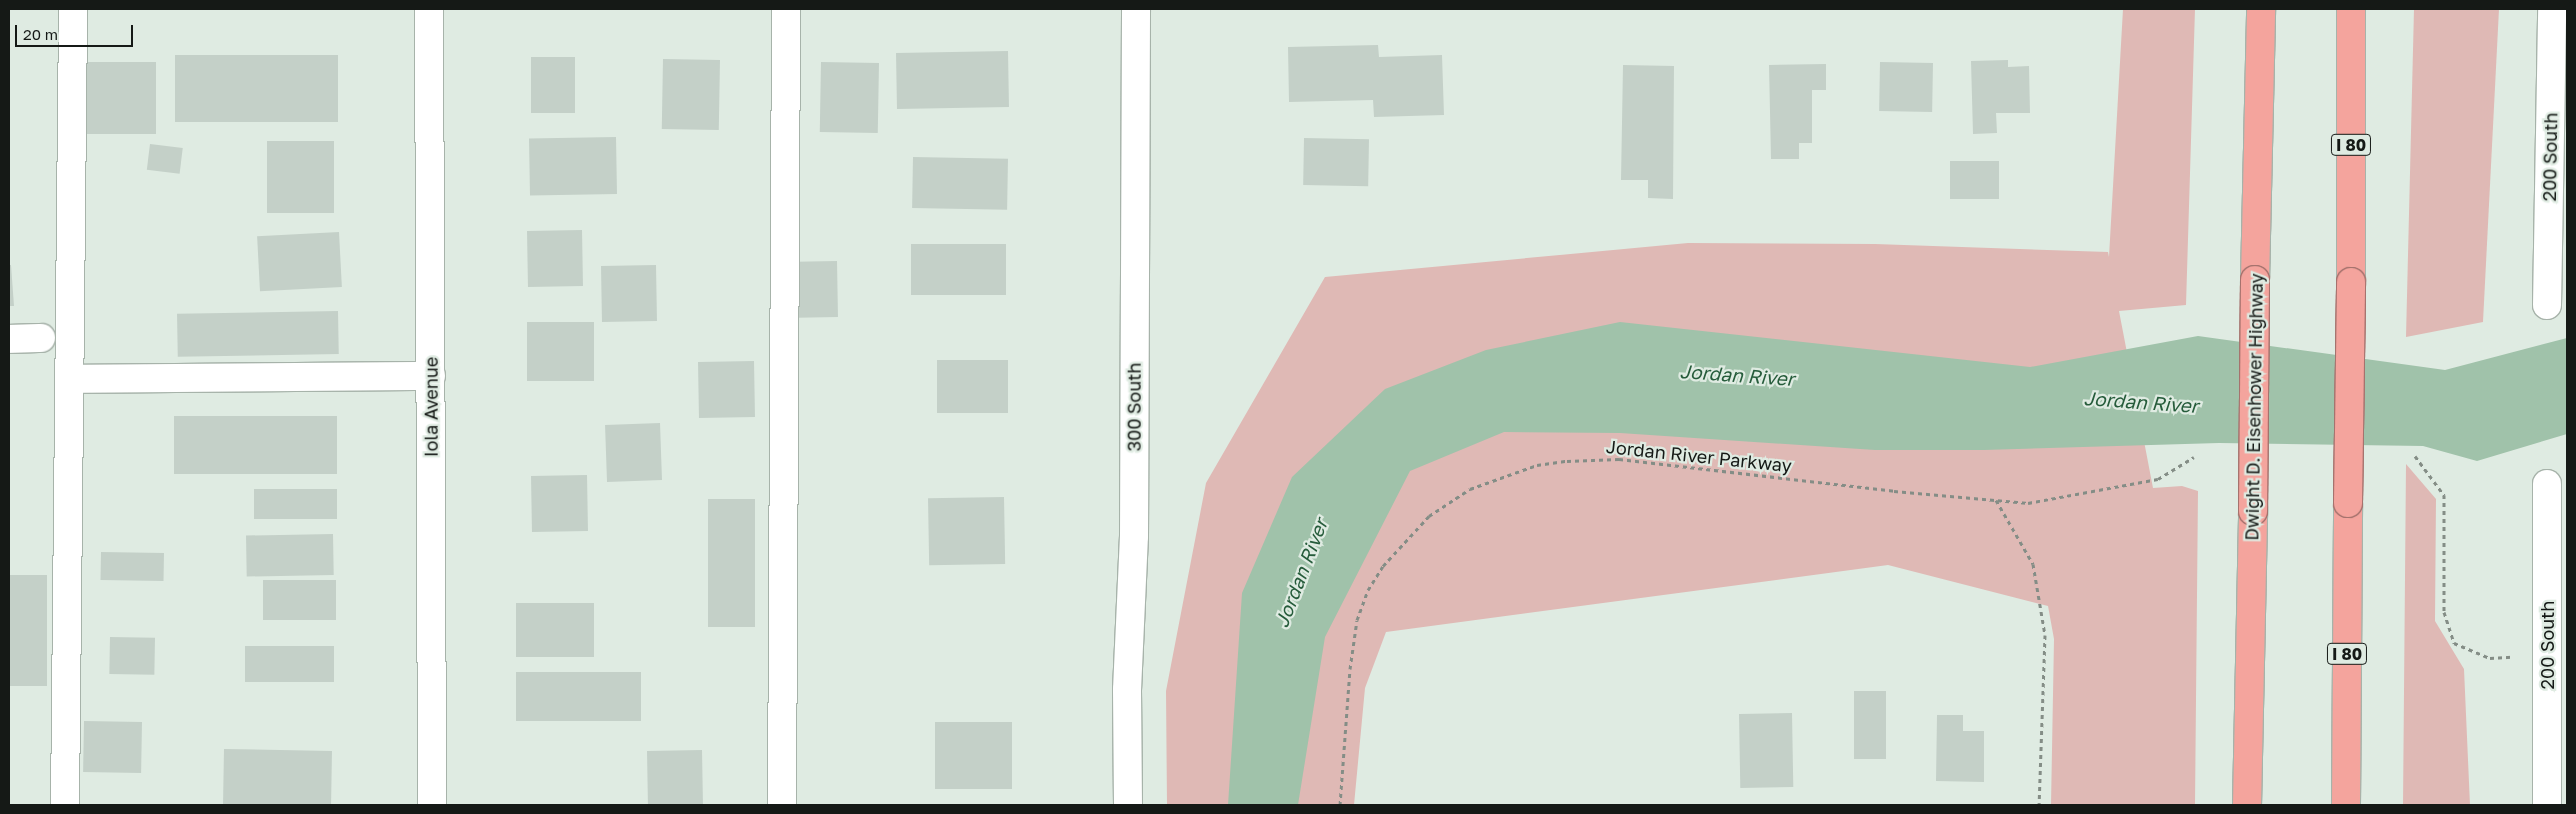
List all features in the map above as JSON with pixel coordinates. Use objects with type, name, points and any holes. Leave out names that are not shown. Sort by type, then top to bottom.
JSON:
[{"type":"highway","name":"Dwight D. Eisenhower Highway","points":[[2247,805],[2261,9]]},
{"type":"highway","name":"I 80","points":[[2346,805],[2351,282],[2351,9]]},
{"type":"street","points":[[64,805],[73,9]]},
{"type":"street","name":"Iola Avenue","points":[[430,9],[432,805]]},
{"type":"street","points":[[782,805],[786,9]]},
{"type":"street","name":"300 South","points":[[1128,805],[1126,690],[1134,536],[1136,9]]},
{"type":"street","name":"200 South","points":[[2547,305],[2558,163],[2552,9]]},
{"type":"street","points":[[9,338],[41,338]]},
{"type":"street","points":[[70,379],[431,376]]},
{"type":"street","name":"200 South","points":[[2547,484],[2557,771],[2547,805]]},
{"type":"path","points":[[2415,456],[2444,494],[2444,612],[2454,643],[2490,658],[2506,658]]},
{"type":"path","name":"Jordan River Parkway","points":[[1340,805],[1350,669],[1357,620],[1368,590],[1384,566],[1429,516],[1470,489],[1536,465],[1567,461],[1619,459],[2028,503],[2158,479],[2194,457]]},
{"type":"path","points":[[1996,500],[2033,564],[2045,635],[2039,805]]},
{"type":"shaded area","points":[[2123,9],[2195,9],[2186,305],[2119,311],[2153,488],[2182,486],[2198,491],[2195,805],[2051,805],[2054,639],[2048,606],[1888,565],[1386,632],[1365,688],[1354,805],[1167,805],[1166,691],[1206,483],[1325,277],[1688,243],[1875,244],[2108,252],[2109,257]]},
{"type":"shaded area","points":[[2414,9],[2499,9],[2483,322],[2406,337]]},
{"type":"shaded area","points":[[2406,464],[2436,499],[2435,621],[2464,669],[2470,805],[2403,805]]},
{"type":"water","name":"Jordan River","points":[[1620,322],[2030,367],[2198,336],[2445,370],[2567,338],[2567,434],[2477,461],[2423,446],[2219,443],[1984,450],[1875,450],[1620,433],[1504,432],[1410,471],[1325,637],[1298,805],[1228,805],[1242,593],[1292,477],[1385,389],[1486,350]]},
{"type":"building","points":[[1378,45],[1379,57],[1442,55],[1444,115],[1374,117],[1373,100],[1289,102],[1288,47]]},
{"type":"building","points":[[1008,51],[1009,107],[897,109],[896,53]]},
{"type":"building","points":[[175,55],[338,55],[338,122],[175,122]]},
{"type":"building","points":[[531,57],[575,57],[575,113],[531,113]]},
{"type":"building","points":[[663,59],[720,60],[719,130],[662,129]]},
{"type":"building","points":[[2008,60],[2008,67],[2029,66],[2030,113],[1996,113],[1997,133],[1973,134],[1971,61]]},
{"type":"building","points":[[87,62],[156,62],[156,134],[87,134]]},
{"type":"building","points":[[821,62],[879,63],[878,133],[820,132]]},
{"type":"building","points":[[1880,62],[1933,63],[1932,112],[1879,111]]},
{"type":"building","points":[[1826,64],[1826,90],[1812,90],[1812,143],[1799,143],[1799,159],[1771,159],[1769,65]]},
{"type":"building","points":[[1623,65],[1674,66],[1673,199],[1648,198],[1648,180],[1621,180]]},
{"type":"building","points":[[616,137],[617,194],[530,196],[529,139]]},
{"type":"building","points":[[1304,138],[1369,139],[1368,186],[1303,185]]},
{"type":"building","points":[[267,141],[334,141],[334,213],[267,213]]},
{"type":"building","points":[[150,144],[183,148],[180,174],[147,170]]},
{"type":"building","points":[[913,157],[1008,159],[1007,210],[912,208]]},
{"type":"building","points":[[1950,161],[1999,161],[1999,199],[1950,199]]},
{"type":"building","points":[[582,230],[583,286],[528,287],[527,231]]},
{"type":"building","points":[[339,232],[342,287],[260,291],[257,236]]},
{"type":"building","points":[[911,244],[1006,244],[1006,295],[911,295]]},
{"type":"building","points":[[837,261],[838,317],[783,318],[782,262]]},
{"type":"building","points":[[9,265],[11,265],[14,306],[9,306]]},
{"type":"building","points":[[656,265],[657,321],[602,322],[601,266]]},
{"type":"building","points":[[338,311],[339,354],[178,357],[177,314]]},
{"type":"building","points":[[527,322],[594,322],[594,381],[527,381]]},
{"type":"building","points":[[937,360],[1008,360],[1008,413],[937,413]]},
{"type":"building","points":[[754,361],[755,417],[699,418],[698,362]]},
{"type":"building","points":[[174,416],[337,416],[337,474],[174,474]]},
{"type":"building","points":[[660,423],[662,480],[607,482],[605,425]]},
{"type":"building","points":[[587,475],[588,531],[532,532],[531,476]]},
{"type":"building","points":[[254,489],[337,489],[337,519],[254,519]]},
{"type":"building","points":[[1004,497],[1005,564],[929,565],[928,498]]},
{"type":"building","points":[[708,499],[755,499],[755,627],[708,627]]},
{"type":"building","points":[[333,534],[334,575],[247,577],[246,536]]},
{"type":"building","points":[[101,552],[164,553],[164,581],[101,580]]},
{"type":"building","points":[[9,575],[47,575],[47,686],[9,686]]},
{"type":"building","points":[[263,580],[336,580],[336,620],[263,620]]},
{"type":"building","points":[[516,603],[594,603],[594,657],[516,657]]},
{"type":"building","points":[[110,637],[155,638],[154,675],[109,674]]},
{"type":"building","points":[[245,646],[334,646],[334,682],[245,682]]},
{"type":"building","points":[[516,672],[641,672],[641,721],[516,721]]},
{"type":"building","points":[[1854,691],[1886,691],[1886,759],[1854,759]]},
{"type":"building","points":[[1792,713],[1793,787],[1740,788],[1739,714]]},
{"type":"building","points":[[1937,715],[1963,715],[1963,731],[1984,731],[1984,782],[1936,781]]},
{"type":"building","points":[[84,721],[142,722],[141,773],[83,772]]},
{"type":"building","points":[[935,722],[1012,722],[1012,789],[935,789]]},
{"type":"building","points":[[224,749],[332,751],[331,805],[223,804]]},
{"type":"building","points":[[702,750],[703,805],[648,805],[647,751]]}]
